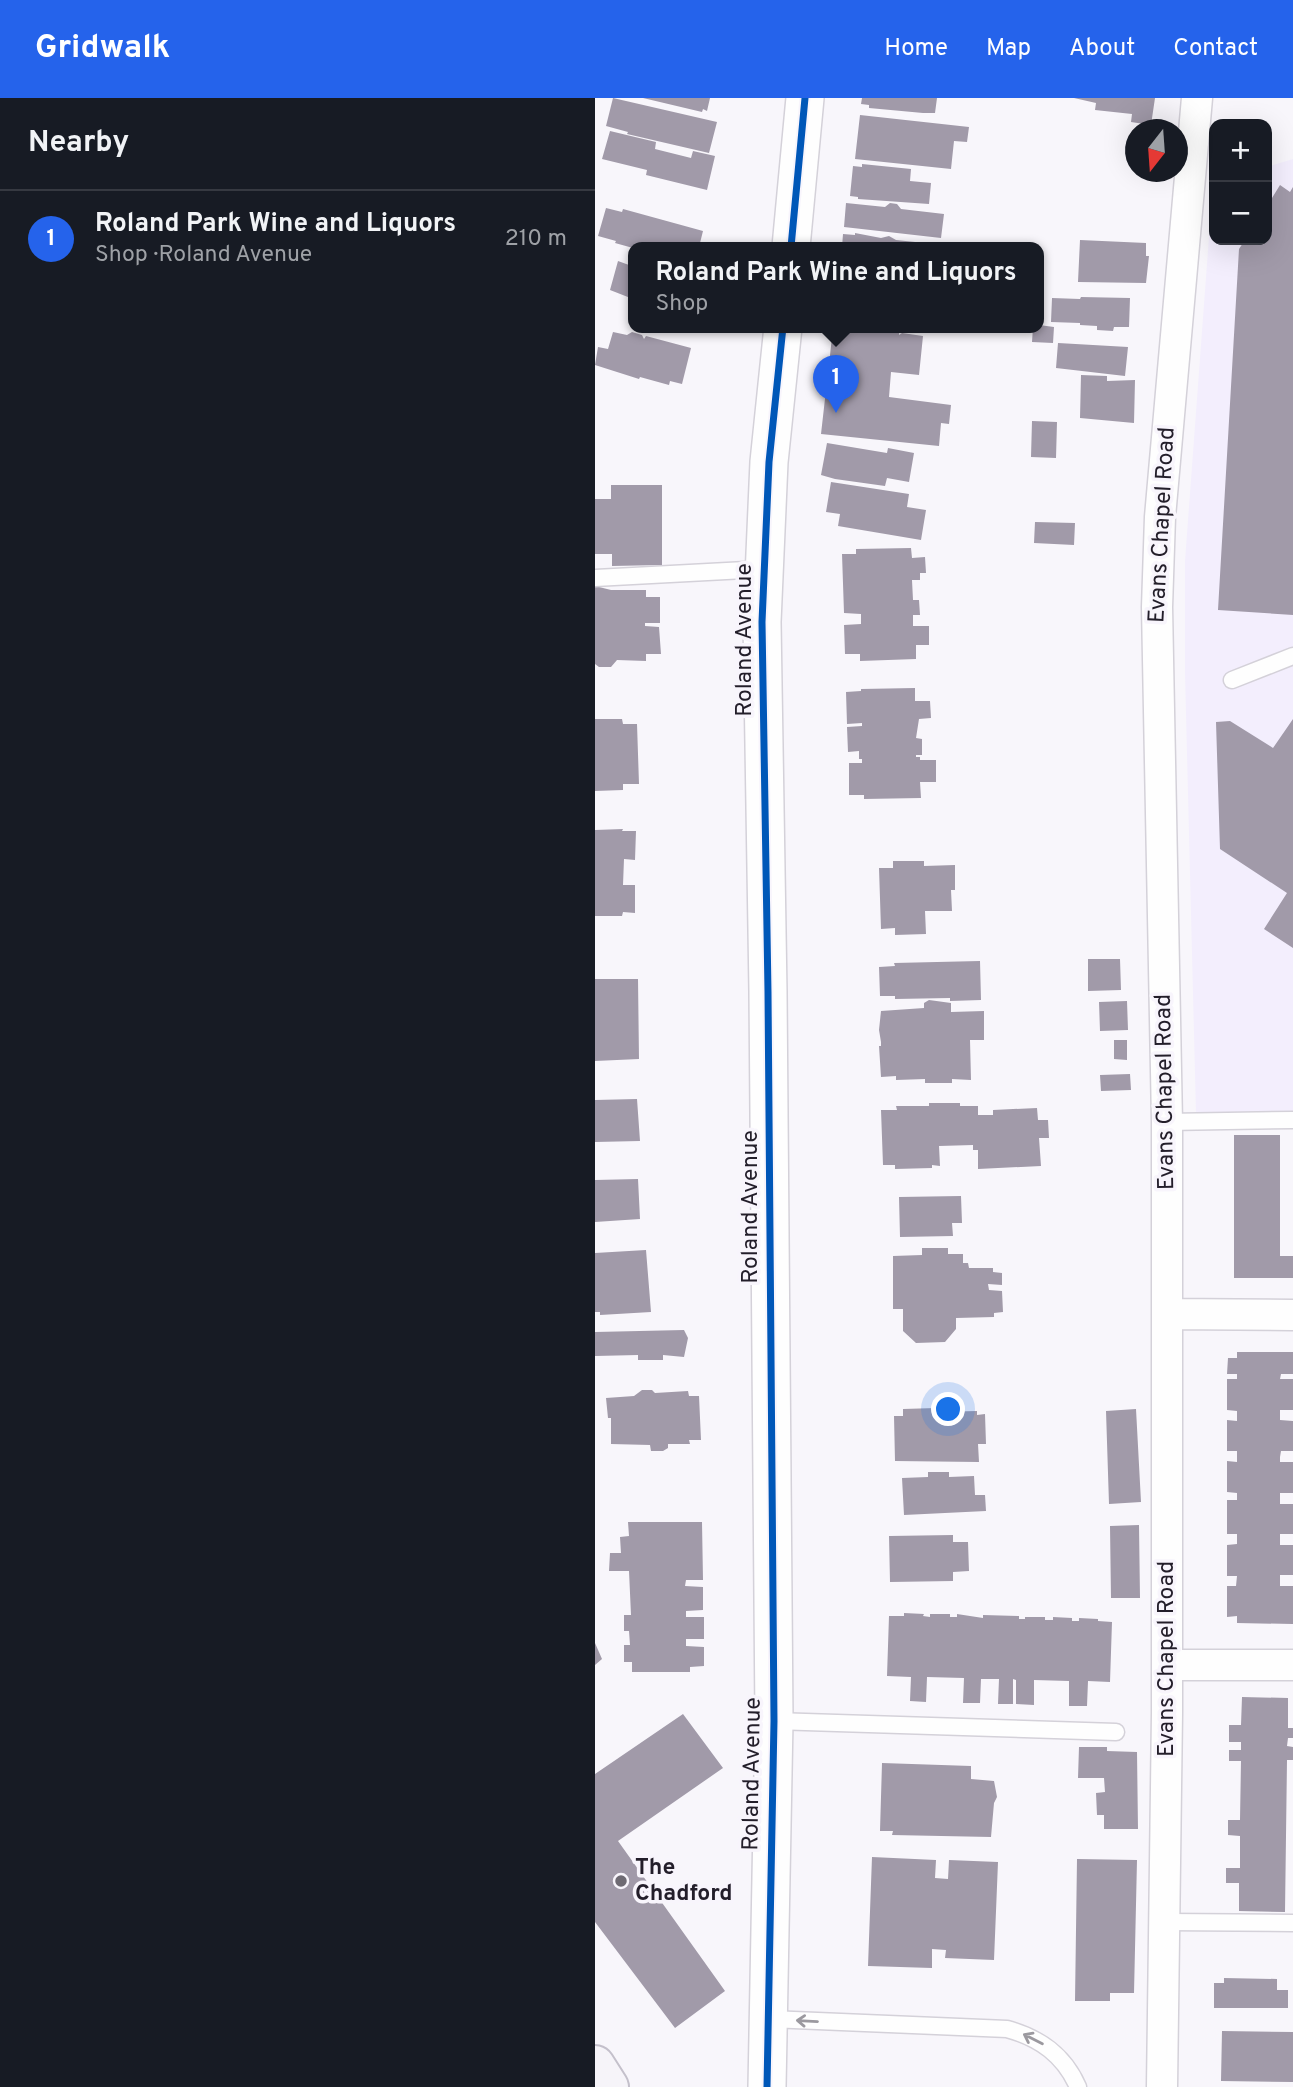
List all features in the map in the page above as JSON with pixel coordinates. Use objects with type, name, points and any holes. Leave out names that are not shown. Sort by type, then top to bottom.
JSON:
[{"type":"main road","points":[[595,2065],[609,2087]]},
{"type":"street","points":[[791,242],[805,98]]},
{"type":"street","name":"Evans Chapel Road","points":[[1162,2087],[1167,1665],[1167,1122],[1157,607],[1160,517],[1197,98]]},
{"type":"street","name":"Roland Avenue","points":[[767,2087],[774,1721],[762,622],[769,462],[782,333]]},
{"type":"street","points":[[1167,1314],[1293,1315]]},
{"type":"street","points":[[1167,1665],[1293,1665]]},
{"type":"lane","points":[[595,578],[765,569]]},
{"type":"lane","points":[[1232,680],[1293,656]]},
{"type":"lane","points":[[1167,1122],[1293,1120]]},
{"type":"lane","points":[[774,1721],[1116,1732]]},
{"type":"lane","points":[[1164,1922],[1293,1923]]},
{"type":"lane","points":[[769,2019],[1007,2029],[1038,2040],[1051,2050],[1063,2061],[1078,2087]]},
{"type":"shaded area","points":[[1293,159],[1293,1111],[1196,1113],[1185,673],[1185,561],[1209,237],[1209,245],[1272,245],[1272,165]]},
{"type":"building","points":[[613,98],[717,122],[709,153],[627,134],[628,132],[606,126]]},
{"type":"building","points":[[643,98],[710,98],[707,111],[703,109],[702,112]]},
{"type":"building","points":[[862,98],[937,98],[935,113],[923,113],[869,108],[869,105],[861,104]]},
{"type":"building","points":[[1074,98],[1155,98],[1152,119],[1131,119],[1132,114],[1095,110],[1096,103]]},
{"type":"building","points":[[860,115],[969,127],[967,142],[954,141],[951,169],[855,159]]},
{"type":"building","points":[[610,131],[656,142],[655,149],[691,158],[693,151],[715,156],[707,190],[646,175],[647,170],[602,159]]},
{"type":"building","points":[[862,164],[911,169],[910,181],[931,183],[929,204],[858,199],[850,196],[853,166],[862,167]]},
{"type":"building","points":[[1280,185],[1290,192],[1293,187],[1293,615],[1218,610],[1239,249],[1242,245],[1272,245],[1272,198]]},
{"type":"building","points":[[846,203],[885,207],[890,203],[897,204],[901,209],[944,214],[941,238],[844,227]]},
{"type":"building","points":[[606,208],[622,212],[623,209],[703,231],[700,242],[628,242],[628,247],[598,236]]},
{"type":"building","points":[[843,234],[881,238],[889,236],[896,240],[915,242],[842,242]]},
{"type":"building","points":[[1080,240],[1146,243],[1146,256],[1149,256],[1146,283],[1078,282]]},
{"type":"building","points":[[618,261],[628,265],[628,297],[610,290]]},
{"type":"building","points":[[1052,298],[1130,298],[1129,327],[1114,327],[1113,331],[1097,330],[1097,326],[1080,323],[1051,322]]},
{"type":"building","points":[[1044,326],[1054,327],[1053,343],[1032,342],[1033,333],[1044,333]]},
{"type":"building","points":[[613,332],[627,335],[635,333],[642,335],[644,339],[646,336],[691,348],[682,384],[670,381],[669,385],[595,365],[598,347],[608,349]]},
{"type":"building","points":[[832,333],[902,333],[923,336],[919,375],[891,372],[889,397],[951,405],[949,424],[941,423],[939,446],[821,434],[826,390],[819,389],[822,364],[829,365]]},
{"type":"building","points":[[1058,343],[1128,347],[1125,376],[1056,368]]},
{"type":"building","points":[[1081,375],[1107,376],[1107,381],[1135,380],[1134,423],[1080,418]]},
{"type":"building","points":[[1032,421],[1057,422],[1056,458],[1031,457]]},
{"type":"building","points":[[827,443],[887,453],[888,448],[914,453],[909,482],[887,478],[885,486],[821,475]]},
{"type":"building","points":[[831,482],[909,494],[907,507],[926,510],[921,540],[838,526],[840,514],[826,512]]},
{"type":"building","points":[[611,485],[662,485],[662,565],[612,566],[612,554],[595,554],[595,499],[611,499]]},
{"type":"building","points":[[1035,522],[1075,523],[1074,545],[1034,543]]},
{"type":"building","points":[[911,548],[912,558],[925,557],[926,573],[920,573],[920,580],[912,580],[913,600],[919,600],[920,615],[913,615],[913,626],[929,626],[929,645],[916,645],[916,659],[860,661],[860,654],[845,654],[844,625],[861,624],[861,614],[844,613],[842,554],[856,554],[856,549]]},
{"type":"building","points":[[595,586],[611,590],[646,590],[646,597],[660,597],[660,623],[645,623],[645,626],[659,627],[661,654],[646,654],[646,661],[617,660],[611,667],[599,667],[595,664]]},
{"type":"building","points":[[915,688],[915,701],[930,701],[931,718],[919,719],[916,738],[922,739],[922,755],[916,757],[920,757],[920,760],[936,760],[936,782],[920,782],[921,798],[864,799],[864,795],[849,795],[849,763],[862,763],[862,759],[859,759],[859,751],[848,752],[847,727],[862,726],[862,723],[847,724],[846,692],[861,689]]},
{"type":"building","points":[[595,719],[622,719],[623,724],[637,724],[639,784],[623,784],[623,790],[595,791]]},
{"type":"building","points":[[1293,719],[1293,948],[1264,929],[1287,893],[1220,849],[1216,722],[1230,721],[1273,748]]},
{"type":"building","points":[[623,829],[622,831],[636,831],[635,860],[624,859],[623,885],[635,885],[635,913],[595,916],[595,830]]},
{"type":"building","points":[[893,861],[924,861],[924,866],[955,865],[955,890],[951,890],[952,911],[925,911],[926,934],[895,935],[895,928],[881,929],[879,868],[893,868]]},
{"type":"building","points":[[1088,959],[1120,959],[1121,990],[1088,991]]},
{"type":"building","points":[[980,961],[981,1000],[895,999],[895,996],[880,996],[879,967],[895,966],[894,963]]},
{"type":"building","points":[[595,979],[638,979],[639,1059],[595,1061]]},
{"type":"building","points":[[929,1000],[951,1003],[951,1012],[984,1011],[984,1040],[970,1040],[971,1080],[952,1079],[952,1083],[925,1083],[925,1079],[896,1080],[896,1076],[881,1077],[881,1011],[924,1008],[924,1003]]},
{"type":"building","points":[[1127,1001],[1128,1030],[1100,1031],[1099,1002]]},
{"type":"building","points":[[1114,1040],[1127,1040],[1127,1060],[1114,1059]]},
{"type":"building","points":[[1130,1074],[1131,1090],[1101,1091],[1100,1075]]},
{"type":"building","points":[[637,1099],[640,1141],[595,1142],[595,1100]]},
{"type":"building","points":[[929,1103],[978,1106],[978,1115],[993,1115],[993,1110],[1037,1108],[1038,1120],[1048,1120],[1049,1138],[1039,1138],[1041,1166],[978,1169],[978,1150],[973,1150],[973,1145],[939,1146],[940,1166],[932,1165],[932,1168],[895,1169],[895,1165],[883,1165],[881,1110],[897,1110],[896,1106],[929,1106]]},
{"type":"building","points":[[1234,1135],[1280,1135],[1280,1256],[1293,1256],[1293,1278],[1234,1278]]},
{"type":"building","points":[[638,1179],[640,1219],[595,1222],[595,1180]]},
{"type":"building","points":[[961,1196],[962,1223],[952,1223],[953,1236],[900,1237],[899,1197]]},
{"type":"building","points":[[922,1248],[948,1248],[948,1254],[963,1254],[963,1263],[968,1263],[969,1268],[993,1268],[993,1272],[1002,1273],[1002,1285],[988,1284],[989,1290],[1002,1291],[1003,1312],[994,1313],[994,1317],[956,1318],[956,1329],[945,1342],[916,1343],[903,1331],[903,1309],[893,1309],[893,1256],[922,1255]]},
{"type":"building","points":[[646,1250],[651,1312],[600,1315],[600,1312],[595,1312],[595,1253]]},
{"type":"building","points":[[684,1330],[688,1338],[684,1357],[663,1355],[663,1360],[638,1360],[638,1355],[595,1356],[595,1332]]},
{"type":"building","points":[[1237,1352],[1293,1352],[1293,1374],[1281,1374],[1280,1379],[1293,1379],[1293,1410],[1280,1410],[1280,1420],[1293,1421],[1293,1451],[1281,1451],[1280,1462],[1293,1462],[1293,1493],[1280,1493],[1280,1504],[1293,1504],[1293,1534],[1280,1534],[1280,1545],[1293,1545],[1293,1575],[1280,1575],[1280,1586],[1293,1586],[1293,1624],[1237,1623],[1237,1616],[1227,1617],[1227,1586],[1236,1586],[1237,1576],[1227,1576],[1227,1545],[1237,1544],[1237,1534],[1227,1534],[1227,1500],[1237,1500],[1237,1493],[1227,1492],[1227,1461],[1237,1462],[1237,1451],[1227,1451],[1227,1420],[1237,1421],[1237,1411],[1227,1410],[1227,1379],[1237,1379],[1237,1374],[1227,1374],[1228,1358],[1237,1358]]},
{"type":"building","points":[[642,1390],[652,1390],[655,1393],[688,1391],[689,1396],[699,1396],[701,1440],[689,1440],[690,1444],[668,1444],[668,1448],[663,1451],[651,1451],[650,1445],[611,1444],[611,1418],[608,1418],[606,1398],[634,1396]]},
{"type":"building","points":[[936,1408],[936,1412],[977,1411],[977,1415],[985,1414],[986,1444],[978,1444],[979,1462],[895,1461],[894,1416],[903,1416],[903,1409]]},
{"type":"building","points":[[1136,1409],[1141,1502],[1109,1504],[1106,1411]]},
{"type":"building","points":[[928,1472],[949,1472],[949,1477],[974,1476],[975,1495],[985,1495],[986,1511],[904,1515],[902,1478],[928,1477]]},
{"type":"building","points":[[628,1522],[702,1522],[703,1580],[686,1580],[685,1586],[703,1587],[703,1610],[686,1611],[686,1617],[704,1617],[704,1639],[686,1639],[686,1646],[704,1647],[704,1666],[690,1667],[690,1672],[632,1672],[632,1662],[624,1662],[624,1645],[630,1645],[629,1631],[624,1631],[624,1615],[631,1615],[629,1571],[609,1571],[610,1553],[621,1553],[620,1537],[629,1536]]},
{"type":"building","points":[[1139,1525],[1140,1598],[1111,1598],[1110,1526]]},
{"type":"building","points":[[953,1535],[953,1542],[968,1542],[969,1571],[953,1572],[953,1581],[890,1582],[889,1536]]},
{"type":"building","points":[[904,1613],[930,1617],[930,1614],[950,1614],[950,1617],[957,1617],[957,1614],[983,1618],[983,1615],[1019,1616],[1019,1619],[1045,1617],[1045,1620],[1053,1620],[1053,1617],[1072,1618],[1072,1621],[1079,1621],[1079,1618],[1112,1622],[1110,1682],[1088,1681],[1087,1706],[1069,1706],[1069,1681],[1034,1680],[1034,1705],[1016,1704],[1016,1680],[1013,1679],[1013,1704],[998,1704],[999,1679],[981,1679],[980,1703],[963,1703],[964,1678],[927,1677],[926,1702],[910,1701],[911,1677],[887,1676],[889,1616],[904,1616]]},
{"type":"building","points":[[595,1643],[602,1659],[595,1665]]},
{"type":"building","points":[[1242,1697],[1288,1698],[1288,1728],[1293,1728],[1293,1738],[1288,1738],[1287,1746],[1293,1747],[1293,1760],[1287,1760],[1285,1912],[1239,1911],[1239,1883],[1226,1883],[1226,1868],[1240,1868],[1240,1836],[1228,1835],[1228,1820],[1240,1820],[1241,1761],[1229,1761],[1229,1750],[1241,1750],[1241,1742],[1229,1742],[1229,1725],[1241,1725]]},
{"type":"building","name":"The Chadford","points":[[683,1714],[723,1768],[618,1841],[725,1991],[675,2028],[595,1922],[595,1774]]},
{"type":"building","points":[[1079,1747],[1107,1747],[1107,1751],[1137,1752],[1138,1829],[1104,1829],[1104,1815],[1097,1815],[1096,1793],[1105,1792],[1104,1778],[1078,1778]]},
{"type":"building","points":[[882,1763],[971,1766],[971,1779],[994,1781],[997,1797],[991,1837],[892,1835],[893,1831],[880,1831]]},
{"type":"building","points":[[872,1857],[936,1860],[935,1878],[948,1879],[949,1860],[998,1862],[994,1960],[945,1958],[946,1950],[932,1949],[932,1968],[868,1966]]},
{"type":"building","points":[[1077,1859],[1137,1860],[1134,1993],[1110,1993],[1110,2001],[1075,2001]]},
{"type":"building","points":[[1224,1978],[1277,1979],[1277,1990],[1288,1990],[1288,2008],[1214,2008],[1214,1983],[1224,1983]]},
{"type":"building","points":[[1222,2031],[1293,2032],[1293,2082],[1221,2081]]},
{"type":"cycle path","points":[[791,242],[805,98]]},
{"type":"cycle path","points":[[767,2087],[774,1721],[762,622],[769,462],[782,333]]},
{"type":"place","name":"Roland Park Wine and Liquors","points":[[836,413]]},
{"type":"place","name":"The Chadford","points":[[621,1881]]}]
